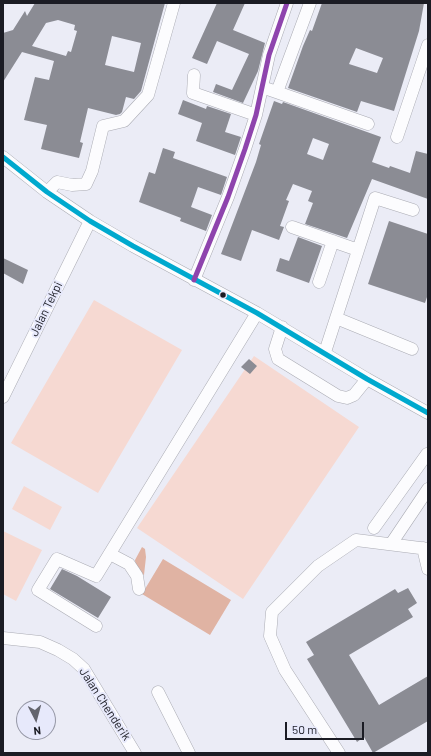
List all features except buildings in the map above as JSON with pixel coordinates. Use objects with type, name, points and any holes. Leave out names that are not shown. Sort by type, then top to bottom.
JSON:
[{"type":"street","points":[[47,192],[57,182],[72,185],[86,184],[92,171],[104,126],[124,121],[148,95],[174,3]]},
{"type":"street","points":[[194,280],[228,197],[256,115],[269,55],[287,3]]},
{"type":"street","points":[[277,92],[310,3]]},
{"type":"street","points":[[397,137],[428,45]]},
{"type":"street","points":[[194,75],[193,93],[256,115]]},
{"type":"street","points":[[262,87],[368,124]]},
{"type":"street","points":[[3,157],[47,192],[90,221],[194,280],[282,327],[367,379],[428,413]]},
{"type":"street","points":[[325,352],[375,198],[413,210]]},
{"type":"street","name":"Jalan Tekpi","points":[[3,397],[90,221]]},
{"type":"street","points":[[292,227],[358,250]]},
{"type":"street","points":[[319,282],[333,242]]},
{"type":"street","points":[[96,626],[38,590],[57,559],[96,576],[257,313]]},
{"type":"street","points":[[336,318],[412,349]]},
{"type":"street","points":[[282,327],[275,349],[278,359],[338,396],[347,398],[354,395],[367,379]]},
{"type":"street","points":[[374,528],[428,453]]},
{"type":"street","points":[[391,544],[428,489]]},
{"type":"street","points":[[339,753],[286,670],[270,636],[272,612],[318,566],[356,540],[425,549],[428,569]]},
{"type":"street","points":[[110,554],[129,564],[137,576],[139,589]]},
{"type":"street","name":"Jalan Chenderik","points":[[3,638],[40,642],[73,659],[84,669],[135,753]]},
{"type":"street","points":[[158,692],[189,753]]},
{"type":"shaded area","points":[[94,300],[182,350],[98,493],[11,443]]},
{"type":"shaded area","points":[[254,356],[359,427],[243,599],[137,528]]},
{"type":"shaded area","points":[[24,486],[62,507],[50,530],[12,509]]},
{"type":"shaded area","points":[[3,531],[42,550],[16,601],[3,594]]},
{"type":"shaded area","points":[[142,547],[145,549],[146,557],[144,575],[136,570],[135,560]]},
{"type":"shaded area","points":[[163,559],[231,600],[210,635],[142,594]]},
{"type":"transit line","points":[[194,280],[228,197],[245,149],[256,115],[269,55],[287,3]]},
{"type":"transit line","points":[[3,157],[47,192],[90,221],[257,313],[367,379],[428,413]]}]
